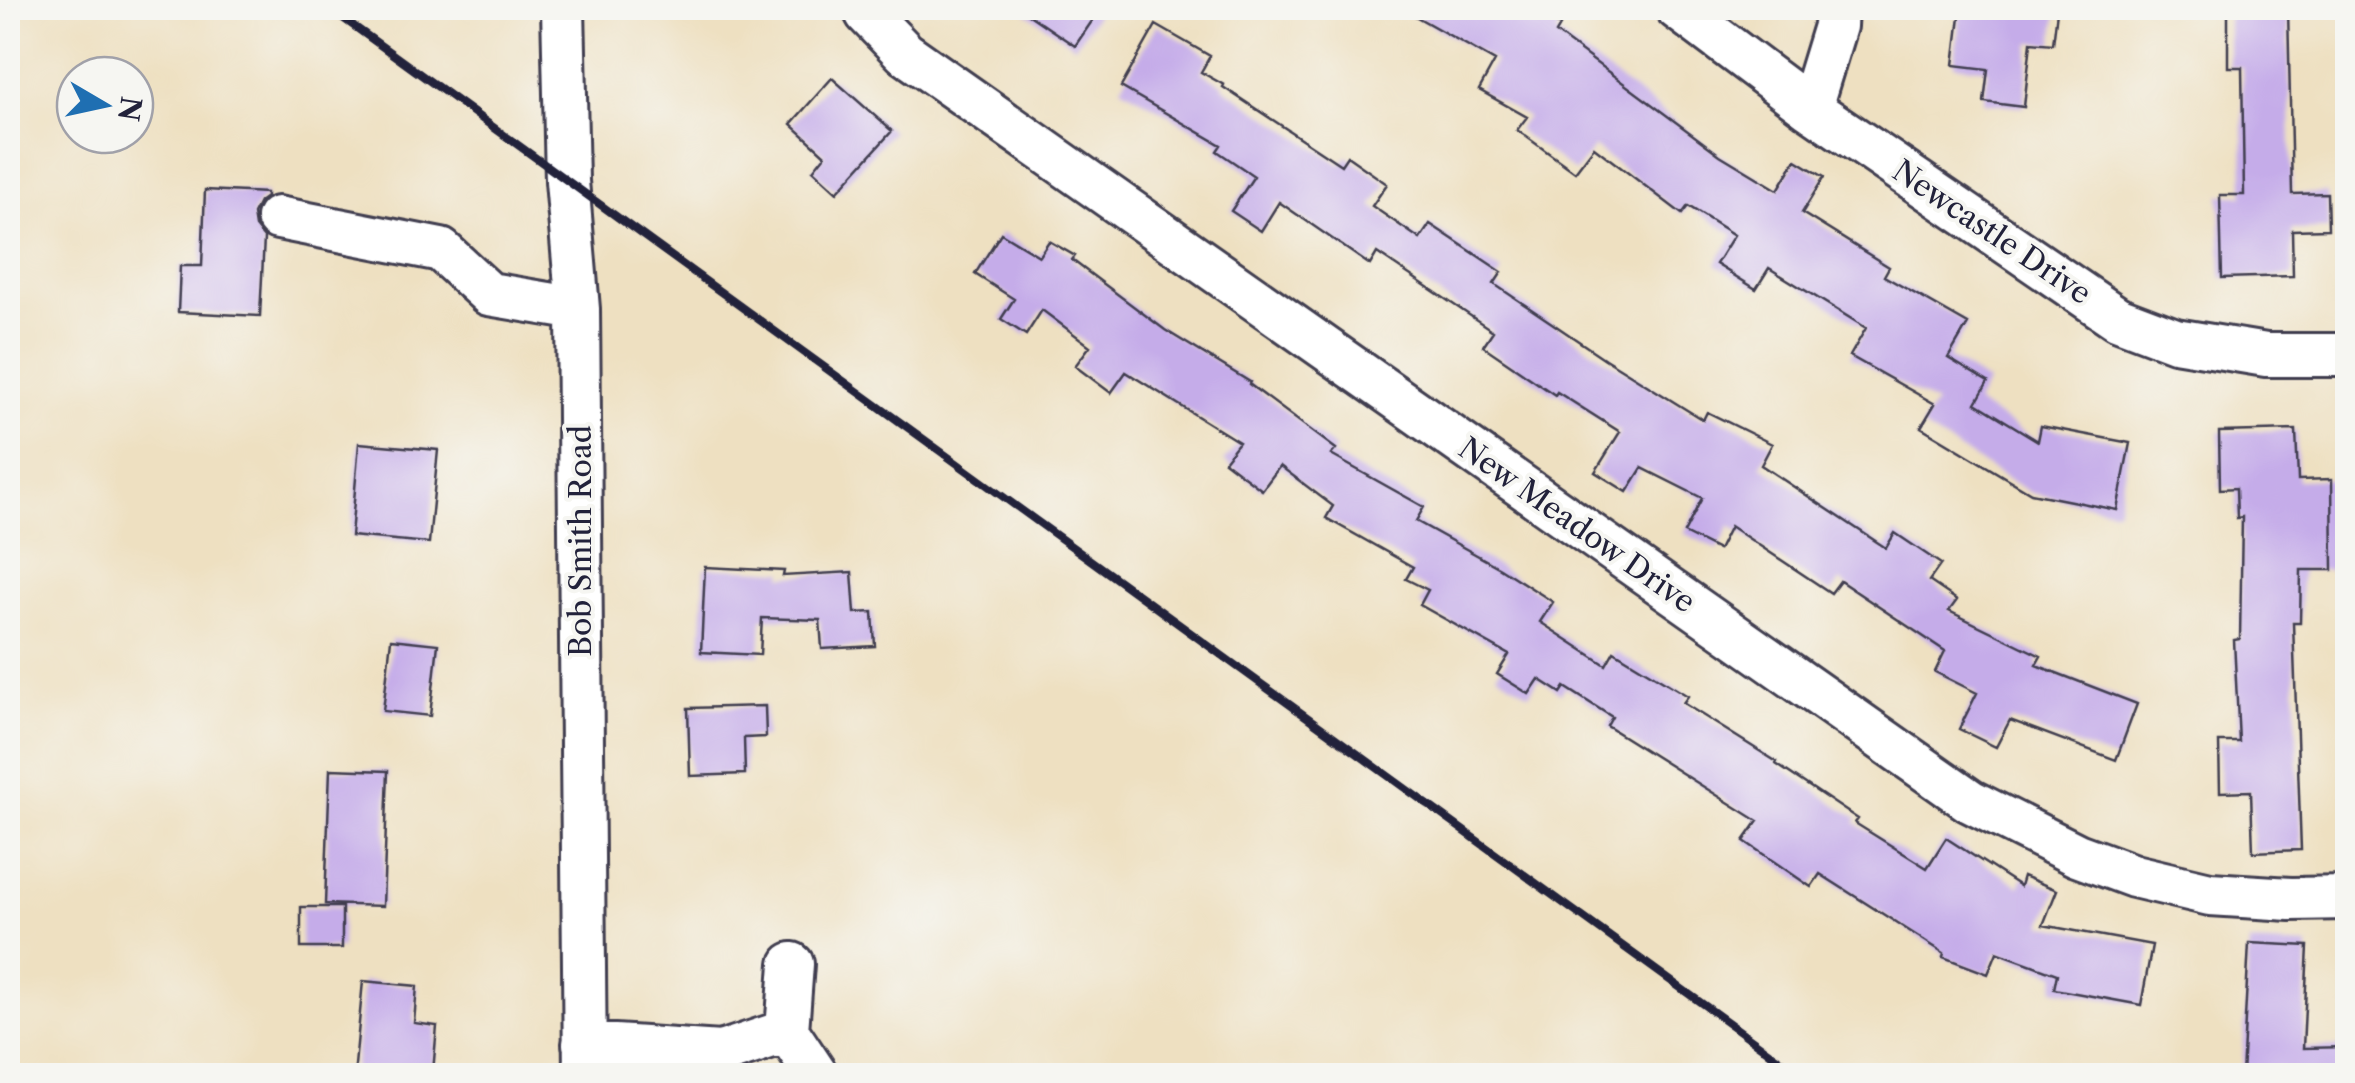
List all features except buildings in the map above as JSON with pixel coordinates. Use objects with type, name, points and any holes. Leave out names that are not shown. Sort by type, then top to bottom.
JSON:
[{"type":"street","name":"Bob Smith Road","points":[[563,8],[567,181],[578,309],[585,1060]]},
{"type":"street","name":"Newcastle Drive","points":[[1677,8],[1810,108],[2118,318],[2175,340],[2266,355],[2348,355]]},
{"type":"street","points":[[1810,108],[1835,26],[1836,8]]},
{"type":"street","name":"New Meadow Drive","points":[[866,11],[905,53],[1970,801],[2077,855],[2134,876],[2210,894],[2348,898]]},
{"type":"street","points":[[278,218],[441,250],[489,294],[578,309]]},
{"type":"street","points":[[792,964],[787,1031],[817,1076]]},
{"type":"street","points":[[585,1060],[721,1053],[787,1031]]},
{"type":"railway","points":[[329,8],[1802,1076]]}]
